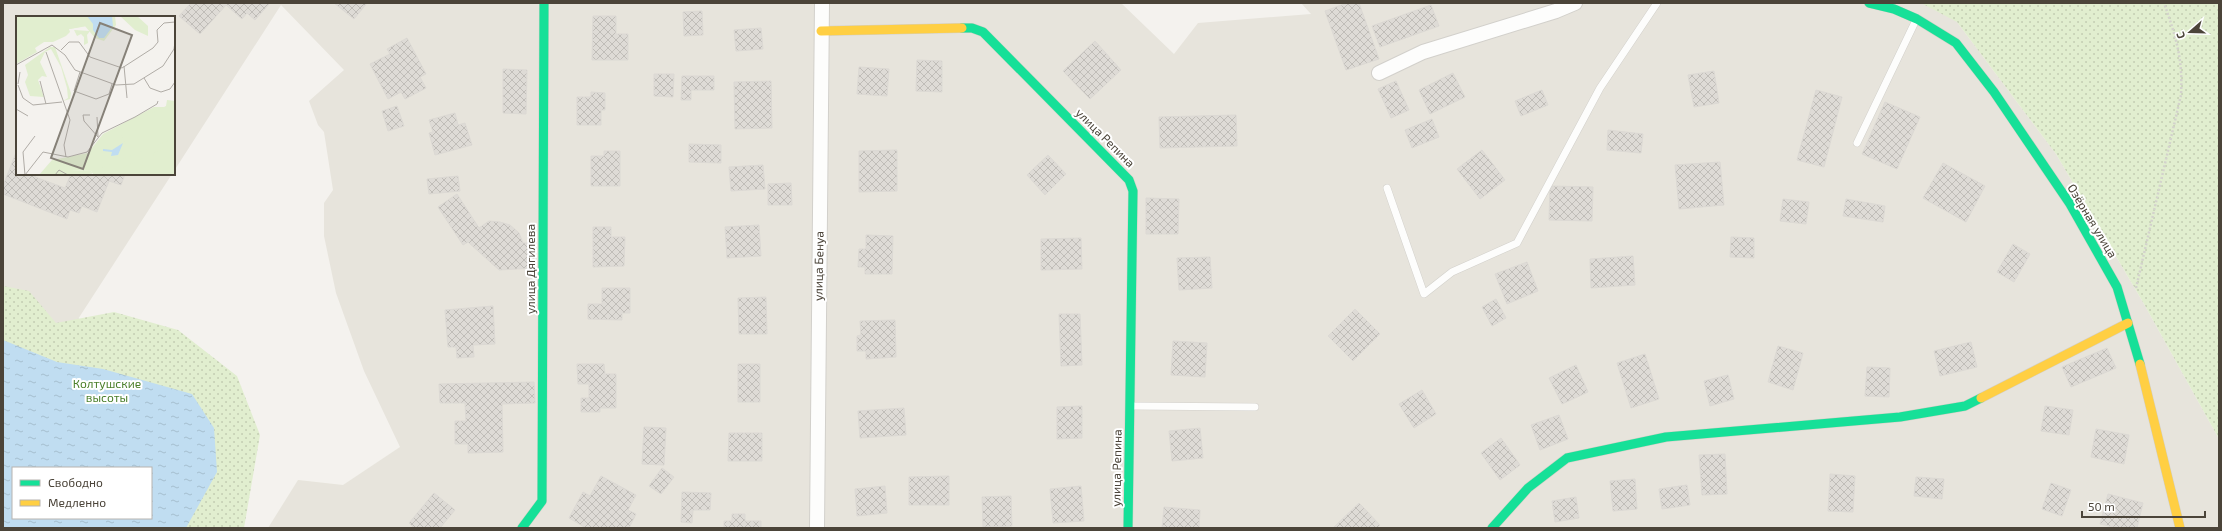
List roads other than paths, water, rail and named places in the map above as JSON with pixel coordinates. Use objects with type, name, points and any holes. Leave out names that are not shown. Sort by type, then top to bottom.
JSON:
[{"type":"street","name":"улица Дягилева","points":[[522,528],[542,501],[544,3]]},
{"type":"street","name":"улица Бенуа","points":[[817,528],[822,3]]},
{"type":"street","points":[[1379,73],[1423,52],[1556,11],[1576,3]]},
{"type":"street","name":"Озёрная улица","points":[[1869,3],[1894,9],[1917,19],[1956,43],[1994,92],[2070,204],[2117,287],[2135,342],[2180,528]]},
{"type":"street","name":"улица Репина","points":[[821,31],[972,28],[983,32],[1129,180],[1133,191],[1128,528]]},
{"type":"street","points":[[1492,528],[1528,488],[1567,458],[1666,437],[1900,417],[1965,406],[2128,323]]},
{"type":"lane","points":[[1387,188],[1424,294],[1452,272],[1517,243],[1600,88],[1657,3]]},
{"type":"lane","points":[[1857,143],[1917,19]]},
{"type":"lane","points":[[1130,406],[1255,407]]},
{"type":"water","points":[[3,340],[57,362],[103,369],[192,394],[214,428],[217,472],[186,528],[3,528]]},
{"type":"park label","name":"Колтушские высоты","points":[[107,391]]}]
